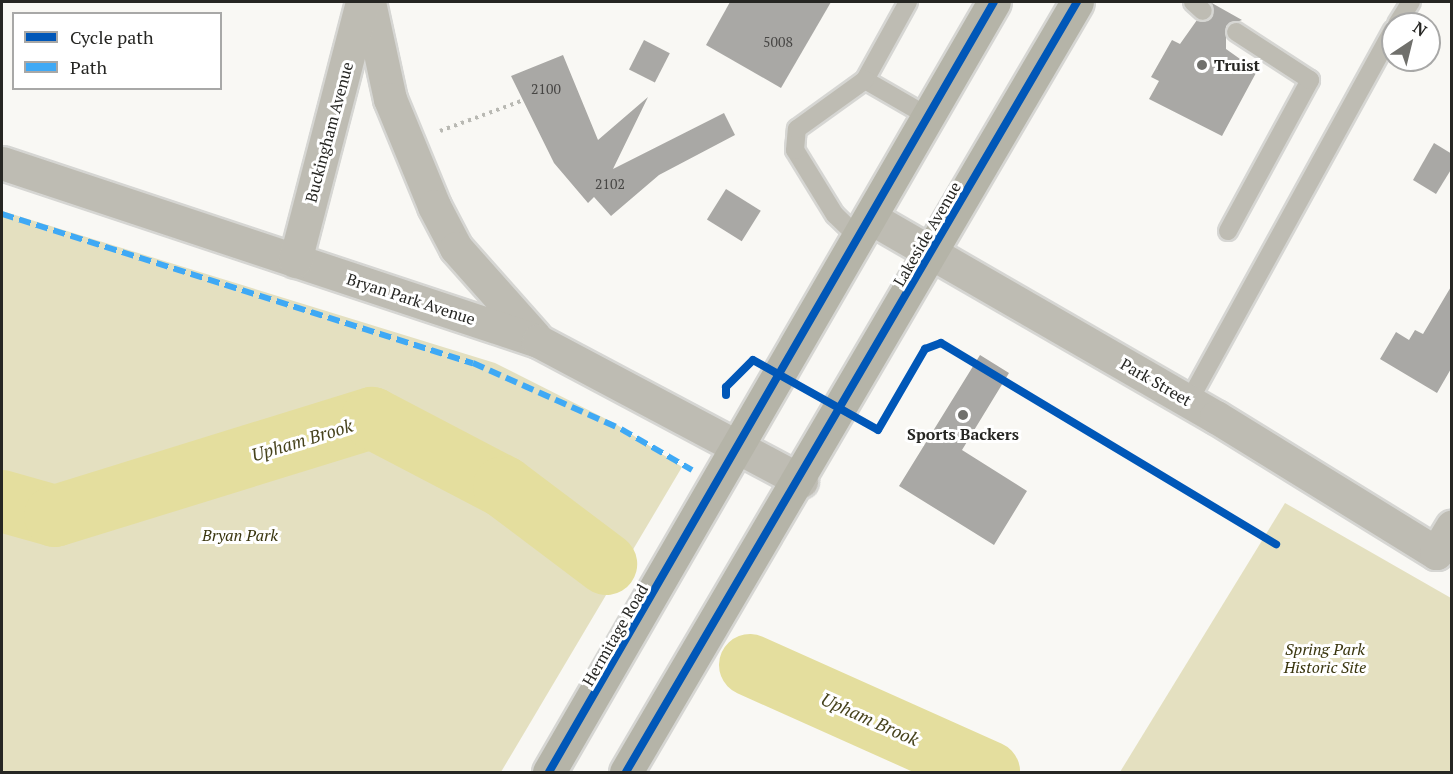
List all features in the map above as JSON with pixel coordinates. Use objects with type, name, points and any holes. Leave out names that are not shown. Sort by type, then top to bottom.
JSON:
[{"type":"main road","points":[[739,448],[994,2]]},
{"type":"main road","name":"Lakeside Avenue","points":[[801,481],[1077,2]]},
{"type":"main road","name":"Hermitage Road","points":[[549,772],[739,448]]},
{"type":"main road","points":[[626,772],[801,481]]},
{"type":"street","name":"Buckingham Avenue","points":[[295,261],[362,2]]},
{"type":"street","name":"Buckingham Avenue","points":[[369,2],[390,99],[434,206],[456,248],[538,341]]},
{"type":"street","name":"Bryan Park Avenue","points":[[2,163],[538,341],[801,481]]},
{"type":"street","name":"Park Street","points":[[865,228],[932,253],[1189,401],[1444,539]]},
{"type":"lane","points":[[865,228],[835,215],[795,150],[797,129],[865,80],[908,2]]},
{"type":"lane","points":[[1228,231],[1310,81],[1236,32]]},
{"type":"lane","points":[[1189,401],[1381,52]]},
{"type":"lane","points":[[865,80],[928,117]]},
{"type":"path","points":[[429,135],[521,101]]},
{"type":"green space","name":"Bryan Park","points":[[2,211],[495,363],[614,423],[682,467],[501,772],[2,772]]},
{"type":"green space","name":"Spring Park Historic Site","points":[[1285,503],[1451,598],[1451,772],[1120,772]]},
{"type":"building","points":[[730,2],[831,2],[781,88],[706,45]]},
{"type":"building","name":"Truist","points":[[1210,2],[1242,20],[1226,26],[1226,49],[1257,71],[1222,136],[1149,99],[1159,81],[1151,77],[1172,40],[1180,44],[1197,20],[1211,19]]},
{"type":"building","points":[[644,40],[670,53],[655,83],[629,69]]},
{"type":"building","points":[[563,55],[598,140],[648,97],[613,169],[724,113],[735,135],[659,175],[611,216],[594,197],[588,203],[554,163],[511,76]]},
{"type":"building","points":[[1434,143],[1452,154],[1452,168],[1436,194],[1413,180]]},
{"type":"building","points":[[726,189],[761,211],[742,241],[707,220]]},
{"type":"building","points":[[1452,285],[1452,367],[1437,393],[1380,359],[1396,332],[1409,340],[1415,330],[1423,334]]},
{"type":"building","name":"Sports Backers","points":[[980,355],[1009,373],[962,450],[1027,491],[994,545],[899,486]]},
{"type":"waterway","name":"Upham Brook","points":[[2,501],[55,516],[372,418],[504,487],[606,564]]},
{"type":"waterway","name":"Upham Brook","points":[[750,665],[989,772]]},
{"type":"marked path","points":[[2,214],[473,363],[621,429],[692,470]]},
{"type":"cycle path","points":[[549,772],[994,2]]},
{"type":"cycle path","points":[[626,772],[1077,2]]},
{"type":"cycle path","points":[[726,395],[726,387],[753,360],[878,430],[925,349],[941,343],[1276,544]]},
{"type":"place","name":"Truist","points":[[1202,65]]},
{"type":"place","name":"Sports Backers","points":[[963,415]]}]
